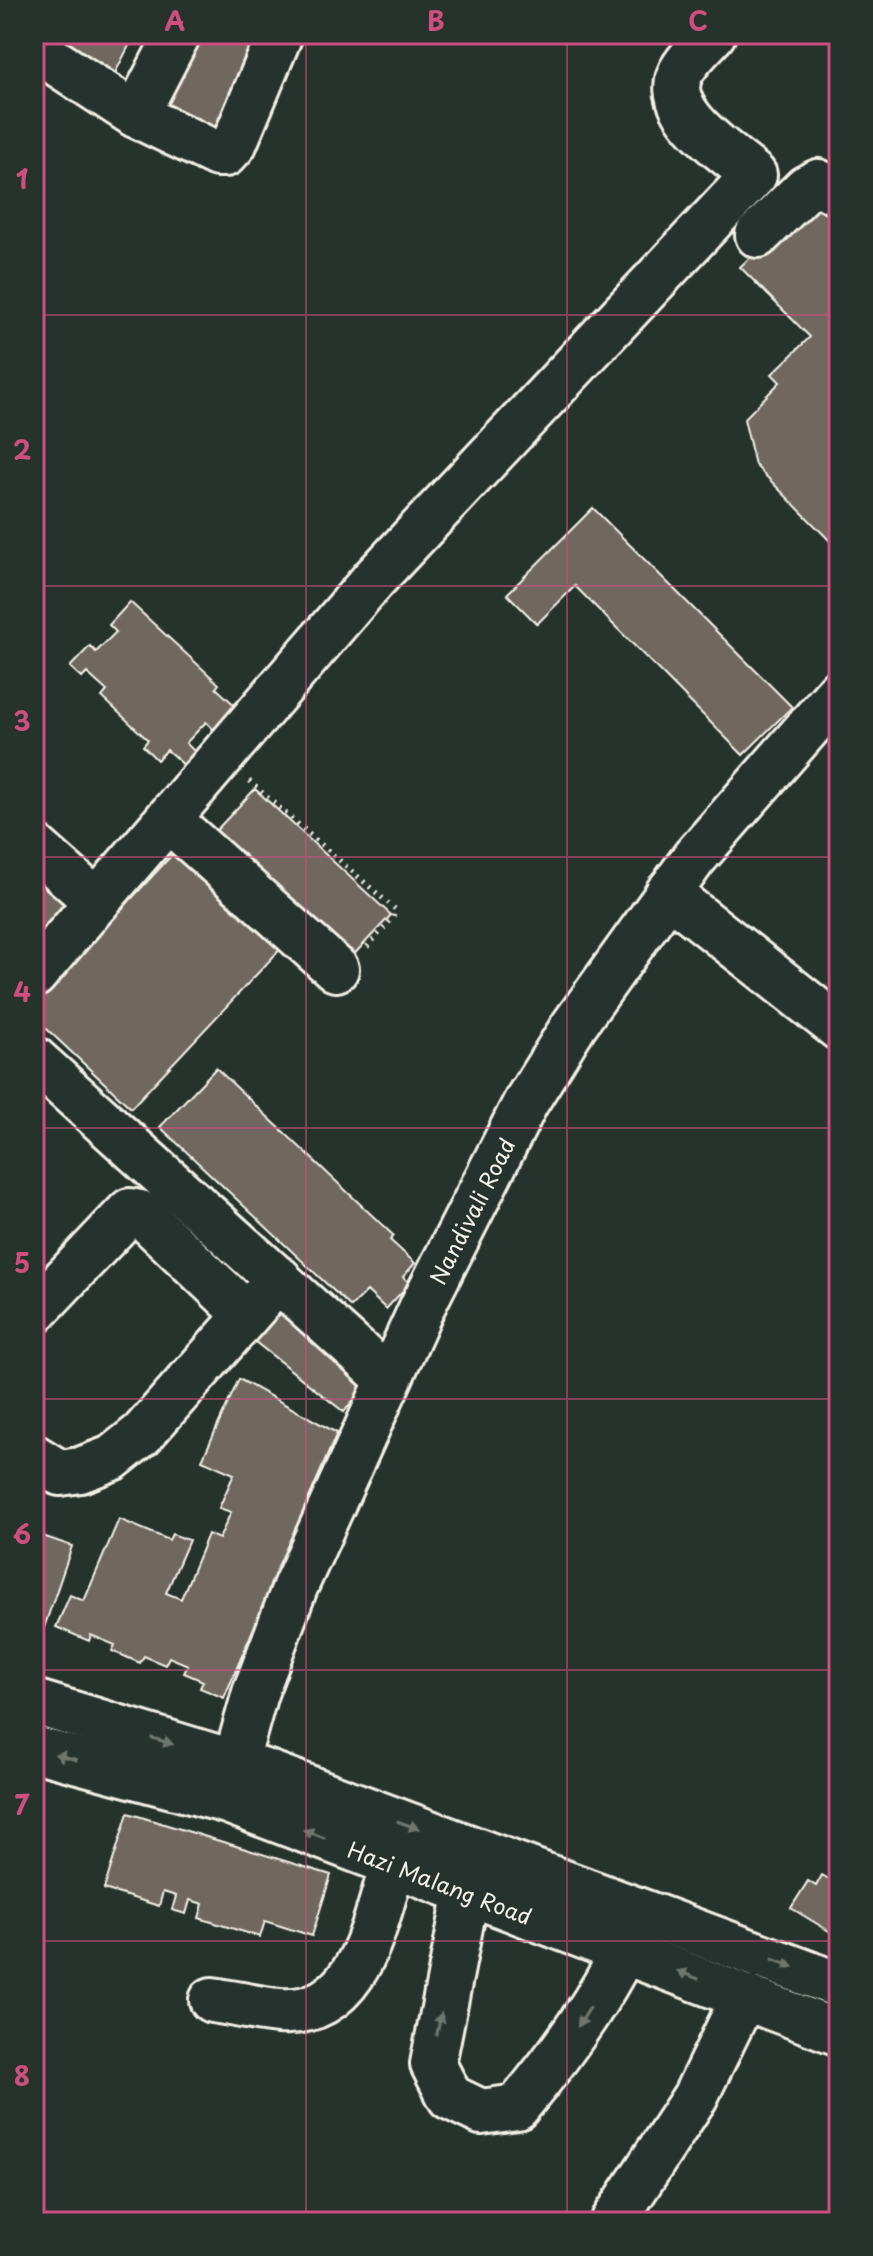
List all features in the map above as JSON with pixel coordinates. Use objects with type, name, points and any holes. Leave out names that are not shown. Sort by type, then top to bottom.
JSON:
[{"type":"street","points":[[44,34],[41,48],[46,56],[136,115],[217,154],[225,154],[234,144],[280,34]]},
{"type":"street","points":[[136,115],[178,34]]},
{"type":"street","points":[[178,827],[373,580],[754,175],[680,111],[675,89],[682,68],[713,34]]},
{"type":"street","points":[[758,235],[806,188],[818,182],[839,194]]},
{"type":"street","name":"Nandivali Road","points":[[230,1781],[255,1693],[295,1587],[388,1379],[485,1178],[526,1102],[574,1025],[668,893],[839,692]]},
{"type":"street","points":[[34,975],[97,902],[178,827],[240,778],[246,778]]},
{"type":"street","points":[[178,827],[336,969]]},
{"type":"street","points":[[34,846],[97,902]]},
{"type":"street","points":[[668,893],[839,1028]]},
{"type":"street","points":[[34,1059],[388,1379]]},
{"type":"street","points":[[34,1312],[130,1211],[140,1213],[247,1315]]},
{"type":"street","points":[[34,1457],[60,1473],[80,1470],[112,1458],[142,1434],[279,1279]]},
{"type":"street","name":"Hazi Malang Road","points":[[34,1702],[230,1781],[393,1865],[839,2033]]},
{"type":"street","name":"Hazi Malang Road","points":[[34,1749],[230,1781],[475,1850],[839,1985]]},
{"type":"street","points":[[475,1850],[433,2064],[450,2097],[481,2112],[517,2107],[584,2019],[625,1951],[643,1911]]},
{"type":"street","points":[[212,2000],[282,2011],[314,2008],[331,1999],[349,1981],[361,1961],[393,1865]]},
{"type":"street","points":[[613,2222],[695,2097],[744,1997]]},
{"type":"path","points":[[246,778],[395,909],[393,918],[348,968],[336,969]]},
{"type":"building","points":[[57,34],[135,34],[110,83],[48,52]]},
{"type":"building","points":[[198,34],[274,34],[222,149],[159,117]]},
{"type":"building","points":[[839,154],[839,170],[831,164]]},
{"type":"building","points":[[816,193],[839,217],[839,550],[755,465],[744,419],[780,382],[772,374],[810,337],[740,267]]},
{"type":"building","points":[[593,508],[792,707],[743,755],[575,586],[537,624],[507,594]]},
{"type":"building","points":[[130,602],[219,684],[216,688],[240,710],[218,734],[206,722],[186,743],[198,755],[186,767],[167,750],[157,760],[143,746],[148,740],[102,697],[107,691],[87,673],[82,678],[70,667],[90,646],[96,652],[116,632],[109,625]]},
{"type":"building","points":[[34,615],[42,622],[34,631]]},
{"type":"building","points":[[255,789],[391,915],[344,965],[208,839]]},
{"type":"building","points":[[182,844],[287,942],[131,1108],[34,1017],[34,1004]]},
{"type":"building","points":[[50,875],[61,886],[54,893],[68,906],[34,941],[34,877],[42,884]]},
{"type":"building","points":[[216,1068],[394,1236],[390,1240],[415,1263],[403,1277],[410,1283],[386,1309],[367,1291],[351,1307],[160,1127]]},
{"type":"building","points":[[284,1304],[374,1375],[344,1412],[254,1341]]},
{"type":"building","points":[[239,1379],[337,1433],[224,1698],[200,1688],[203,1681],[184,1673],[188,1665],[169,1657],[165,1665],[144,1656],[140,1663],[112,1651],[115,1645],[91,1635],[89,1641],[56,1627],[70,1595],[84,1601],[119,1519],[169,1540],[172,1534],[189,1540],[166,1593],[181,1599],[208,1534],[219,1539],[231,1512],[219,1508],[234,1474],[202,1460]]},
{"type":"building","points":[[34,1533],[72,1546],[34,1657]]},
{"type":"building","points":[[128,1813],[331,1875],[312,1936],[265,1921],[260,1937],[199,1918],[203,1904],[190,1900],[186,1914],[172,1910],[176,1896],[163,1892],[159,1906],[104,1889]]},
{"type":"building","points":[[822,1875],[836,1883],[839,1879],[839,1937],[791,1908],[808,1881],[816,1886]]}]
